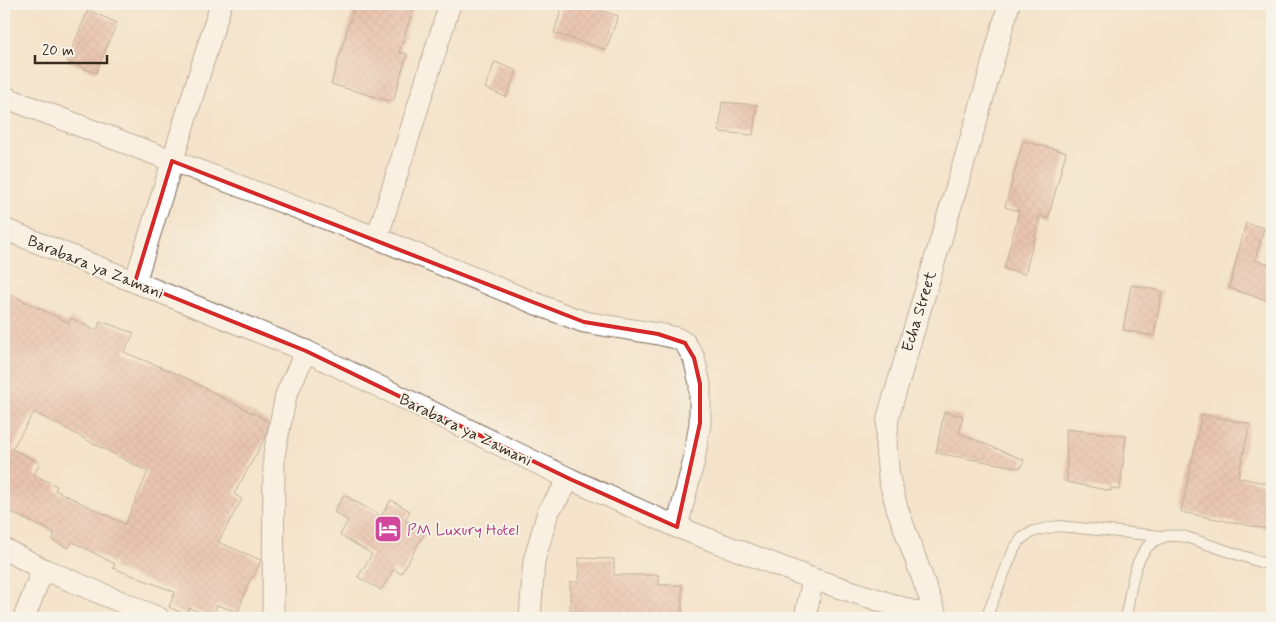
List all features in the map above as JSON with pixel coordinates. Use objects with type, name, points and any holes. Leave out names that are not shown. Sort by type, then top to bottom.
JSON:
[{"type":"street","points":[[135,282],[221,4]]},
{"type":"street","points":[[377,238],[450,4]]},
{"type":"street","name":"Echa Street","points":[[935,618],[897,508],[889,478],[886,446],[888,417],[1009,4]]},
{"type":"street","points":[[4,98],[377,238],[544,308],[584,322],[658,334],[676,338],[685,343],[694,358],[700,384],[700,423],[694,460],[677,527]]},
{"type":"street","name":"Barabara ya Zamani","points":[[4,229],[306,352],[570,479],[677,527],[813,579],[935,618]]},
{"type":"street","points":[[272,618],[274,455],[286,396],[306,352]]},
{"type":"street","points":[[530,618],[534,561],[548,512],[570,479]]},
{"type":"street","points":[[4,549],[43,569],[159,618]]},
{"type":"street","points":[[24,618],[43,569]]},
{"type":"street","points":[[805,618],[813,579]]},
{"type":"lane","points":[[986,618],[1014,549],[1022,538],[1034,532],[1058,526],[1160,536],[1173,534],[1272,566]]},
{"type":"lane","points":[[1126,618],[1134,573],[1142,551],[1160,536]]},
{"type":"highlighted area","points":[[172,161],[584,322],[658,334],[685,343],[694,358],[700,384],[700,423],[677,527],[570,479],[306,351],[135,282]]},
{"type":"building","points":[[355,4],[403,4],[414,7],[399,52],[407,54],[393,102],[331,84]]},
{"type":"building","points":[[563,4],[581,4],[618,16],[606,50],[554,33]]},
{"type":"building","points":[[88,10],[117,23],[96,73],[67,61]]},
{"type":"building","points":[[495,62],[517,71],[506,97],[485,88]]},
{"type":"building","points":[[722,102],[757,105],[753,135],[719,132]]},
{"type":"building","points":[[1023,141],[1066,152],[1048,219],[1040,216],[1025,274],[1004,269],[1019,211],[1005,207]]},
{"type":"building","points":[[1246,223],[1264,228],[1255,260],[1272,265],[1272,289],[1269,301],[1229,288]]},
{"type":"building","points":[[1131,285],[1162,291],[1154,336],[1123,330]]},
{"type":"building","points":[[4,291],[69,323],[71,318],[97,331],[100,321],[134,333],[124,352],[180,375],[268,421],[265,438],[234,494],[242,499],[218,542],[261,560],[253,578],[251,577],[238,612],[217,605],[212,617],[189,608],[186,615],[169,607],[175,592],[113,568],[115,564],[73,542],[68,548],[52,540],[55,533],[4,509]],"holes":[[[34,412],[148,472],[125,524],[55,490],[57,486],[34,475],[40,463],[12,449]]]},
{"type":"building","points":[[944,412],[963,416],[959,433],[1024,460],[1021,468],[936,453]]},
{"type":"building","points":[[1202,414],[1250,424],[1238,477],[1272,485],[1272,530],[1181,512]]},
{"type":"building","points":[[1066,429],[1126,436],[1120,490],[1111,488],[1111,491],[1067,482]]},
{"type":"building","points":[[344,495],[381,516],[391,500],[410,511],[405,520],[426,531],[401,574],[394,569],[381,590],[358,577],[372,554],[340,535],[348,521],[334,512]]},
{"type":"building","points":[[579,558],[614,559],[614,575],[659,575],[659,585],[682,585],[682,618],[578,618],[578,610],[570,610],[570,582],[579,582]]},
{"type":"place","name":"PM Luxury Hotel","points":[[388,529]]}]
